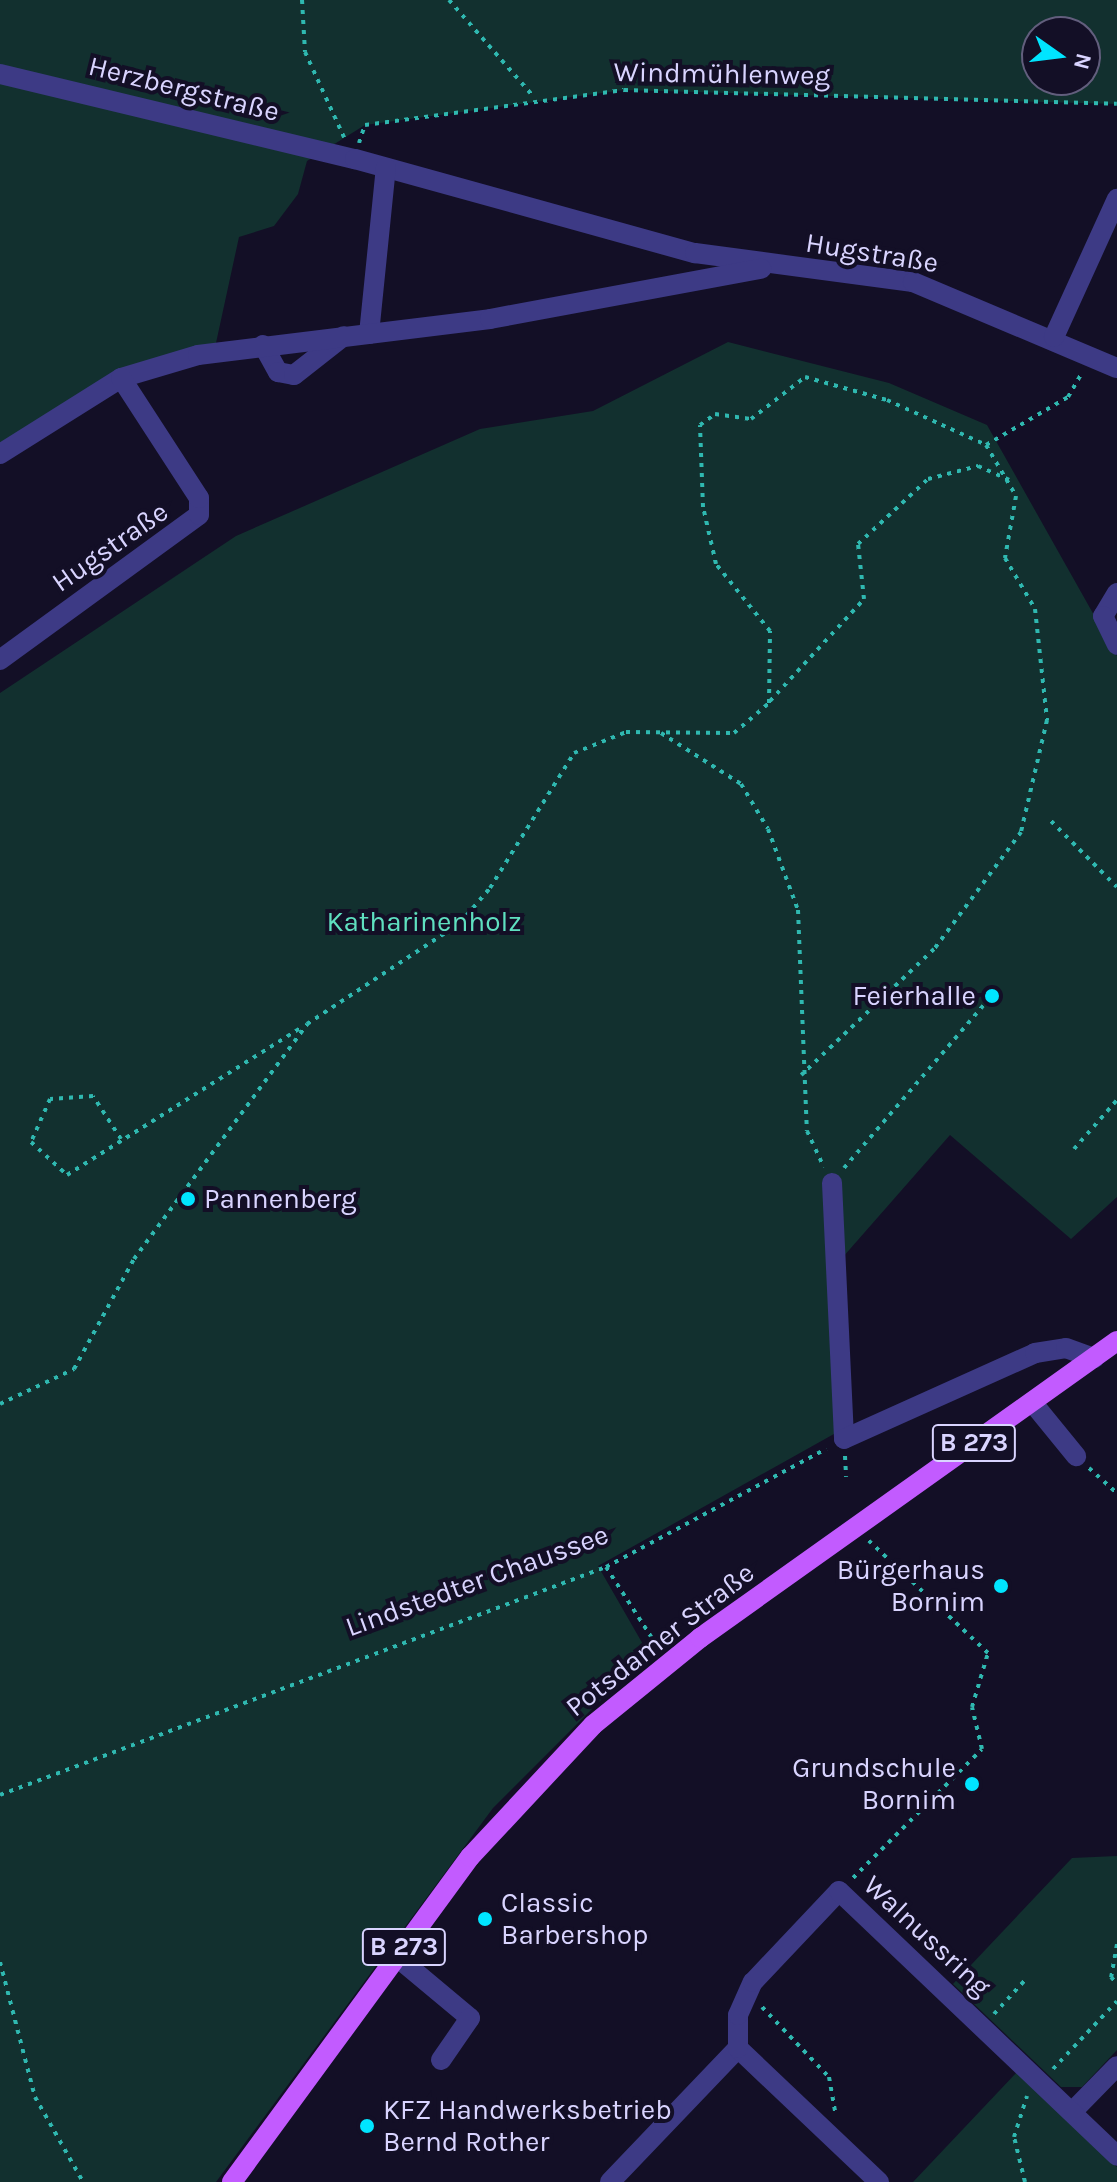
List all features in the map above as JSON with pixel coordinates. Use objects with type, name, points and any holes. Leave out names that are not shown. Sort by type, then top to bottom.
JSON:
[{"type":"main road","name":"Potsdamer Straße","points":[[232,2182],[397,1957],[541,1776],[668,1663],[1117,1341]]},
{"type":"street","name":"Herzbergstraße","points":[[0,74],[355,159]]},
{"type":"street","name":"Hugstraße","points":[[355,159],[769,267],[913,282],[1054,337],[1117,368]]},
{"type":"street","points":[[369,334],[386,168]]},
{"type":"street","points":[[1054,337],[1117,199]]},
{"type":"street","name":"Hugstraße","points":[[0,454],[121,378],[263,345],[572,306],[769,267]]},
{"type":"street","points":[[263,345],[278,372],[294,375],[344,336]]},
{"type":"street","name":"Hugstraße","points":[[0,660],[199,515],[199,498],[121,378]]},
{"type":"street","points":[[1117,593],[1103,616],[1117,645]]},
{"type":"street","points":[[832,1183],[844,1439],[1035,1353],[1066,1348],[1094,1358]]},
{"type":"street","points":[[1032,1402],[1076,1456]]},
{"type":"street","name":"Walnussring","points":[[744,1997],[839,1891],[1117,2156]]},
{"type":"street","points":[[397,1957],[470,2018],[441,2060]]},
{"type":"street","points":[[610,2182],[738,2048],[744,1997]]},
{"type":"street","points":[[738,2048],[879,2182]]},
{"type":"street","points":[[1072,2112],[1117,2066]]},
{"type":"path","points":[[302,0],[305,52],[355,159]]},
{"type":"path","points":[[449,0],[534,97]]},
{"type":"path","name":"Windmühlenweg","points":[[355,159],[365,125],[534,97],[624,90],[1117,104]]},
{"type":"path","points":[[986,445],[1068,397],[1093,354]]},
{"type":"path","points":[[769,703],[770,631],[716,564],[703,507],[700,425],[715,414],[751,419],[805,377],[887,400],[986,445],[1011,481],[1016,496],[1005,558],[1035,609],[1047,720],[1021,832],[934,949],[801,1075]]},
{"type":"path","points":[[121,1139],[93,1096],[50,1099],[31,1142],[67,1175],[307,1024],[460,923],[490,888],[574,753],[626,732],[734,733],[769,703],[864,599],[858,544],[928,479],[978,466],[1011,481]]},
{"type":"path","points":[[659,731],[741,784],[768,829],[798,910],[806,983],[801,1075],[807,1131],[832,1183],[987,1001]]},
{"type":"path","points":[[1051,821],[1117,887]]},
{"type":"path","points":[[0,1404],[74,1369],[134,1259],[307,1024]]},
{"type":"path","points":[[1074,1149],[1117,1100]]},
{"type":"path","name":"Lindstedter Chaussee","points":[[0,1795],[606,1567],[844,1439]]},
{"type":"path","points":[[1076,1456],[1117,1493]]},
{"type":"path","points":[[839,1891],[982,1749],[972,1707],[988,1653],[855,1527]]},
{"type":"path","points":[[606,1567],[668,1663]]},
{"type":"path","points":[[1117,1944],[1111,1977],[1117,1984]]},
{"type":"path","points":[[0,1962],[35,2097],[83,2182]]},
{"type":"path","points":[[982,2027],[1025,1980]]},
{"type":"path","points":[[744,1997],[754,1998],[829,2077],[841,2146]]},
{"type":"path","points":[[1025,2182],[1014,2125],[1040,2082],[1117,2001]]},
{"type":"green space","points":[[0,0],[1117,0],[1117,104],[624,90],[365,125],[307,161],[298,194],[274,226],[239,237],[216,343],[121,378],[0,454]]},
{"type":"green space","name":"Katharinenholz","points":[[728,342],[889,383],[987,425],[1117,656],[1117,1197],[1071,1239],[950,1135],[843,1257],[850,1425],[598,1566],[648,1653],[493,1808],[216,2182],[0,2182],[0,693],[236,536],[480,429],[593,411]]},
{"type":"green space","points":[[1117,1856],[1117,2050],[1082,2087],[1061,2087],[953,1984],[1072,1858]]},
{"type":"green space","points":[[1017,2072],[1117,2167],[1117,2182],[913,2182]]},
{"type":"place","name":"Feierhalle","points":[[992,996]]},
{"type":"place","name":"Pannenberg","points":[[188,1199]]},
{"type":"place","name":"Bürgerhaus Bornim","points":[[1001,1586]]},
{"type":"place","name":"Grundschule Bornim","points":[[972,1784]]},
{"type":"place","name":"Classic Barbershop","points":[[485,1919]]},
{"type":"place","name":"KFZ Handwerksbetrieb Bernd Rother","points":[[367,2126]]}]
